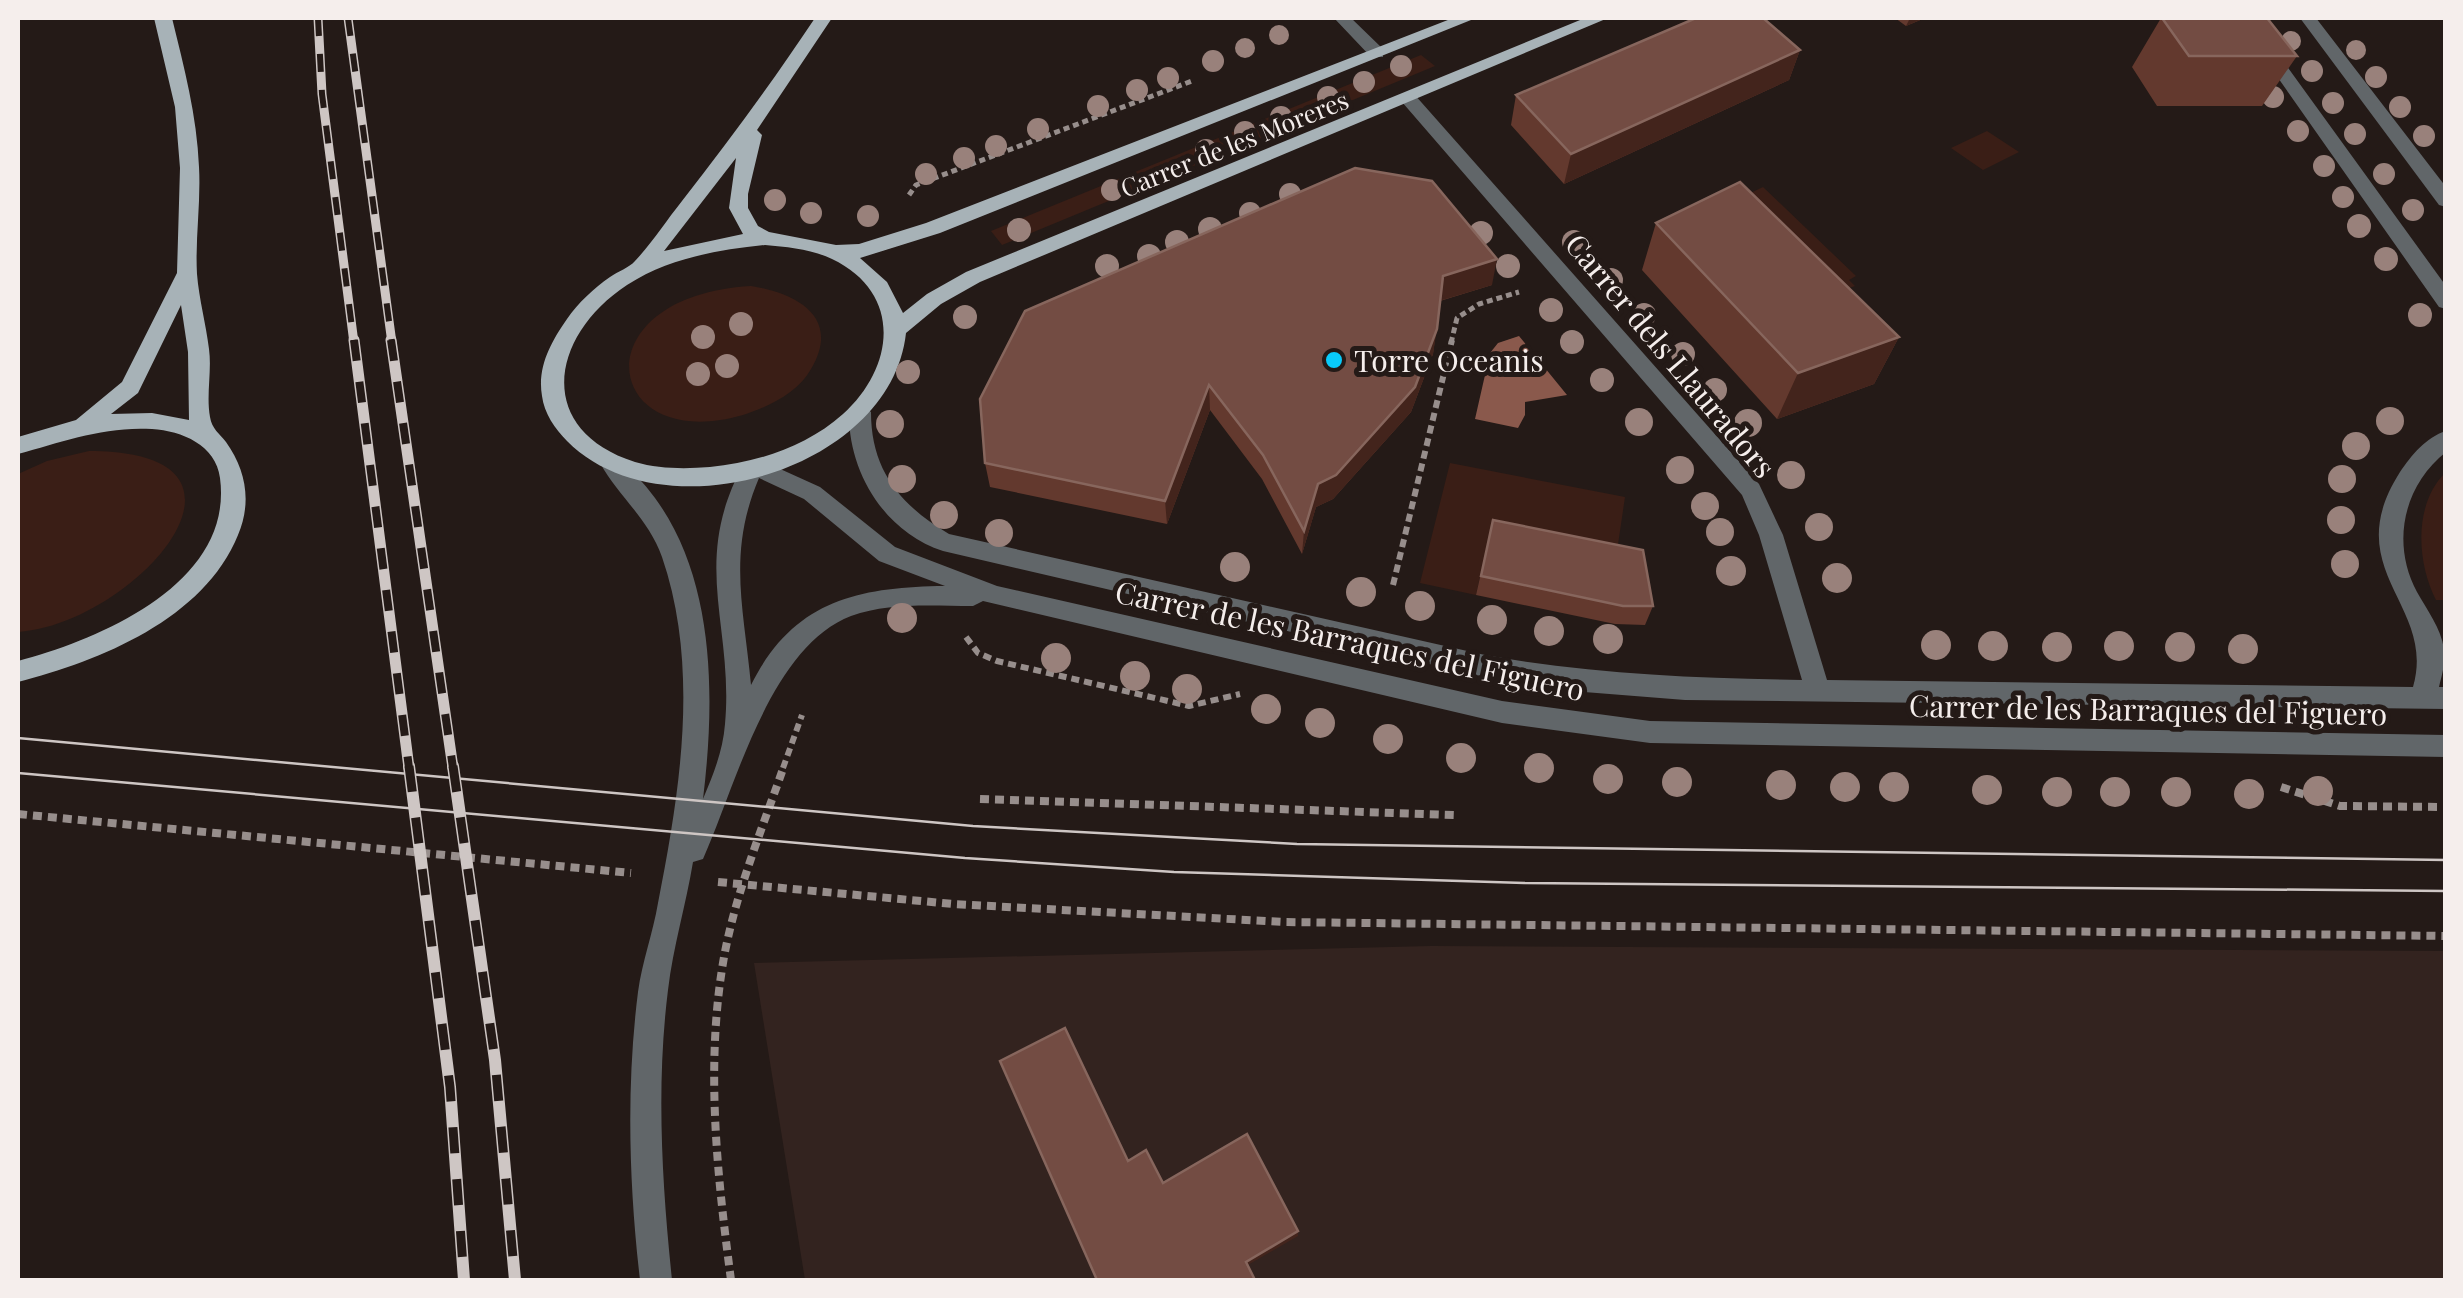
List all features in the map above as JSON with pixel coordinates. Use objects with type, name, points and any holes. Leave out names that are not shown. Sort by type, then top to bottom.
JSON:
[{"type":"main road","points":[[163,18],[184,107],[190,168],[187,273],[199,352],[199,418],[206,438]]},
{"type":"main road","points":[[641,267],[762,112],[823,18]]},
{"type":"main road","name":"Carrer de les Moreres","points":[[834,252],[860,251],[934,228],[1467,18]]},
{"type":"main road","name":"Carrer de les Moreres","points":[[897,329],[934,298],[973,277],[1599,18]]},
{"type":"main road","points":[[762,112],[745,159],[738,202],[740,222],[749,233],[834,252],[858,266],[887,295],[897,329],[891,367],[860,412],[828,438],[755,470],[719,476],[661,477],[611,463],[574,438],[554,406],[552,365],[571,324],[607,288],[641,267],[709,243],[765,238]]},
{"type":"main road","points":[[82,424],[130,388],[187,273]]},
{"type":"main road","points":[[18,446],[82,424],[150,420],[182,426],[206,438],[225,455],[234,477],[235,504],[226,533],[208,563],[180,593],[144,621],[102,645],[18,672]]},
{"type":"street","points":[[1342,18],[1376,54]]},
{"type":"street","points":[[2244,18],[2446,302]]},
{"type":"street","points":[[2308,18],[2446,201]]},
{"type":"street","name":"Carrer dels Llauradors","points":[[1408,98],[1751,490],[1771,535],[1818,691]]},
{"type":"street","name":"Carrer de les Barraques del Figuero","points":[[860,412],[858,431],[874,481],[904,518],[944,542],[1466,662],[1559,679],[1638,687],[1818,691],[2434,698],[2427,632],[2402,586],[2392,552],[2392,521],[2400,486],[2424,454],[2446,439]]},
{"type":"street","points":[[611,463],[637,486],[655,513],[672,555],[691,625],[698,730],[686,888]]},
{"type":"street","points":[[734,748],[737,687],[726,574],[727,544],[734,513],[755,470]]},
{"type":"street","name":"Carrer de les Barraques del Figuero","points":[[755,470],[812,493],[887,554],[995,595],[1434,698],[1558,721],[1632,730],[2446,746]]},
{"type":"street","points":[[656,1280],[646,1113],[654,986],[734,748],[784,651],[807,628],[837,608],[906,596],[995,595]]},
{"type":"path","points":[[916,185],[1210,74]]},
{"type":"path","points":[[1394,585],[1456,318],[1479,304],[1519,292]]},
{"type":"path","points":[[954,635],[966,638],[974,630]]},
{"type":"path","points":[[731,1280],[723,1226],[715,1083],[724,957],[804,710]]},
{"type":"path","points":[[980,799],[1456,814]]},
{"type":"path","points":[[18,814],[640,874]]},
{"type":"path","points":[[686,888],[1284,922],[2446,936]]},
{"type":"shaded area","points":[[1421,55],[1435,66],[1002,245],[991,231]]},
{"type":"shaded area","points":[[1987,131],[2019,152],[1983,170],[1951,148]]},
{"type":"shaded area","points":[[1763,187],[1856,276],[1849,280],[1855,286],[1812,301],[1728,204]]},
{"type":"shaded area","points":[[751,286],[798,302],[818,322],[819,351],[805,378],[781,398],[743,415],[696,422],[660,414],[638,395],[629,370],[635,342],[657,316],[695,296]]},
{"type":"shaded area","points":[[1519,336],[1567,395],[1525,402],[1525,415],[1518,428],[1475,419],[1490,353],[1498,343]]},
{"type":"shaded area","points":[[89,451],[148,458],[178,478],[185,506],[172,538],[144,571],[106,600],[63,622],[18,632],[18,474],[47,461]]},
{"type":"shaded area","points":[[1450,463],[1625,497],[1615,565],[1488,540],[1476,595],[1420,583]]},
{"type":"shaded area","points":[[2445,473],[2445,600],[2436,600],[2425,569],[2421,535],[2427,501]]},
{"type":"shaded area","points":[[1431,946],[2445,951],[2445,1280],[805,1280],[754,963]]},
{"type":"building","points":[[1696,18],[1763,18],[1800,50],[1571,154],[1516,95]]},
{"type":"building","points":[[2162,18],[2267,18],[2297,56],[2189,56]]},
{"type":"building","points":[[1355,168],[1432,181],[1497,259],[1443,276],[1437,329],[1415,387],[1336,475],[1318,484],[1304,531],[1263,455],[1209,385],[1165,501],[985,463],[980,399],[1025,311]]},
{"type":"building","points":[[1740,182],[1899,337],[1798,373],[1656,223]]},
{"type":"building","points":[[1493,520],[1643,550],[1653,606],[1623,606],[1481,576]]},
{"type":"building","points":[[1065,1028],[1128,1161],[1146,1150],[1163,1183],[1247,1134],[1298,1231],[1246,1262],[1255,1280],[1097,1280],[1000,1061]]},
{"type":"tram line","points":[[18,738],[973,826],[1297,844],[2446,860]]},
{"type":"tram line","points":[[18,773],[965,858],[1174,872],[1524,883],[2446,891]]},
{"type":"railway","points":[[318,18],[322,94],[354,343]]},
{"type":"railway","points":[[348,18],[392,343]]},
{"type":"railway","points":[[354,340],[409,768]]},
{"type":"railway","points":[[391,340],[453,768]]},
{"type":"railway","points":[[409,766],[450,1087],[464,1280]]},
{"type":"railway","points":[[453,766],[495,1060],[515,1280]]},
{"type":"place","name":"Torre Oceanis","points":[[1334,360]]}]
